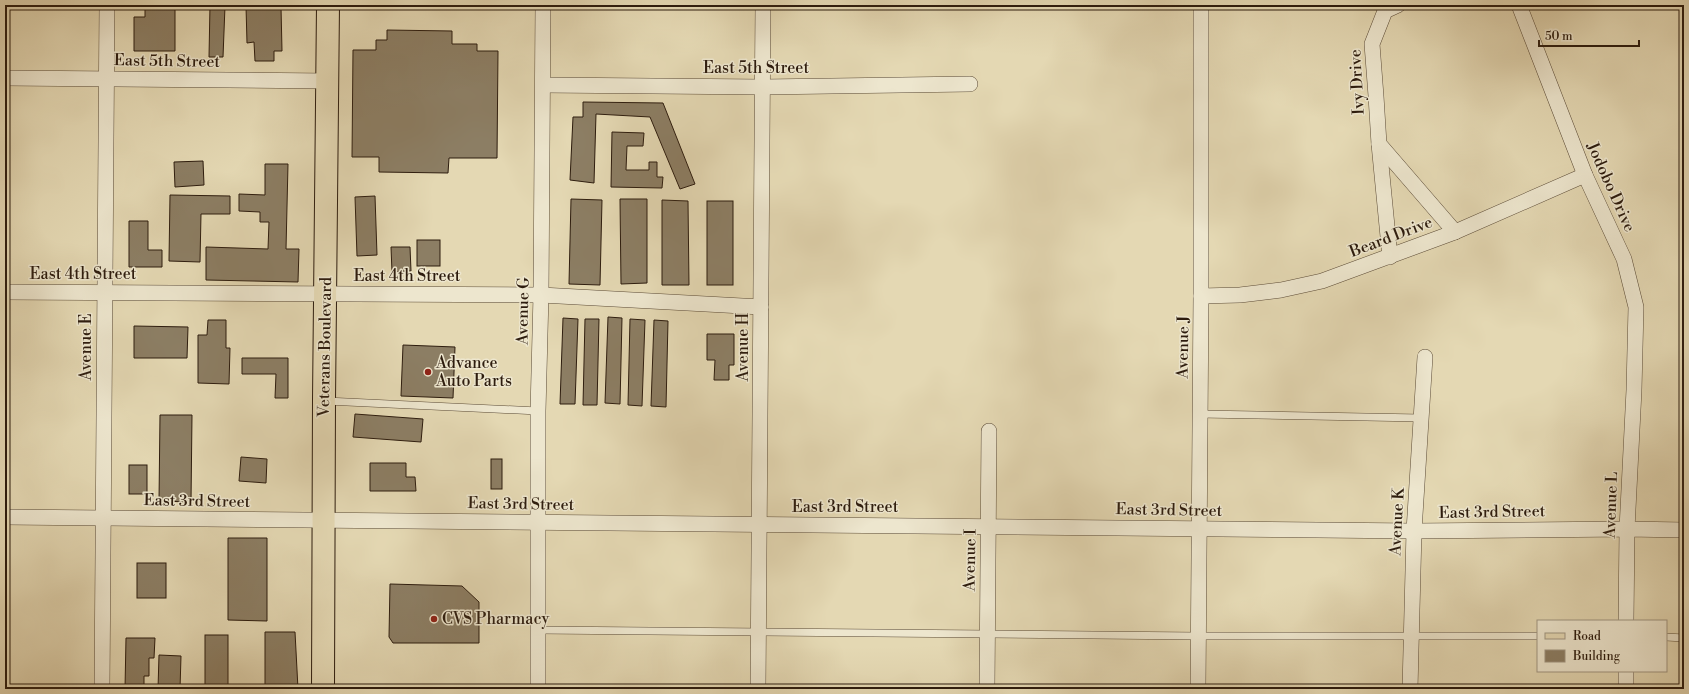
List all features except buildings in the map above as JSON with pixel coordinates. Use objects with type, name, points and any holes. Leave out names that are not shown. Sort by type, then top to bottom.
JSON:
[{"type":"main road","name":"Veterans Boulevard","points":[[323,689],[328,5]]},
{"type":"street","name":"Avenue E","points":[[102,689],[107,5]]},
{"type":"street","name":"Avenue G","points":[[538,689],[538,411],[541,294],[543,5]]},
{"type":"street","name":"Avenue H","points":[[758,689],[763,5]]},
{"type":"street","name":"Avenue J","points":[[1198,689],[1201,296],[1201,5]]},
{"type":"street","name":"Ivy Drive","points":[[1390,257],[1379,144],[1372,44],[1384,11],[1398,5]]},
{"type":"street","name":"Jodobo Drive","points":[[1519,5],[1585,175],[1624,259],[1636,307],[1634,390]]},
{"type":"street","name":"East 5th Street","points":[[5,78],[328,81]]},
{"type":"street","name":"East 5th Street","points":[[543,85],[763,87],[970,84]]},
{"type":"street","points":[[1379,144],[1455,232]]},
{"type":"street","name":"Beard Drive","points":[[1201,296],[1240,295],[1281,290],[1322,281],[1455,232],[1585,175]]},
{"type":"street","name":"East 4th Street","points":[[5,292],[541,294],[761,307]]},
{"type":"street","name":"Avenue K","points":[[1410,689],[1414,530],[1425,357]]},
{"type":"street","name":"Avenue L","points":[[1626,620],[1627,529],[1634,390]]},
{"type":"street","name":"Avenue I","points":[[986,689],[989,431]]},
{"type":"street","name":"East 3rd Street","points":[[5,517],[1414,530],[1684,530]]},
{"type":"street","points":[[1626,672],[1626,689]]},
{"type":"lane","points":[[324,400],[538,411]]},
{"type":"lane","points":[[1200,414],[1421,418]]},
{"type":"lane","points":[[538,630],[1198,636],[1537,636]]},
{"type":"lane","points":[[1667,637],[1684,638]]},
{"type":"place","name":"Advance Auto Parts","points":[[428,372]]},
{"type":"place","name":"CVS Pharmacy","points":[[434,619]]}]
